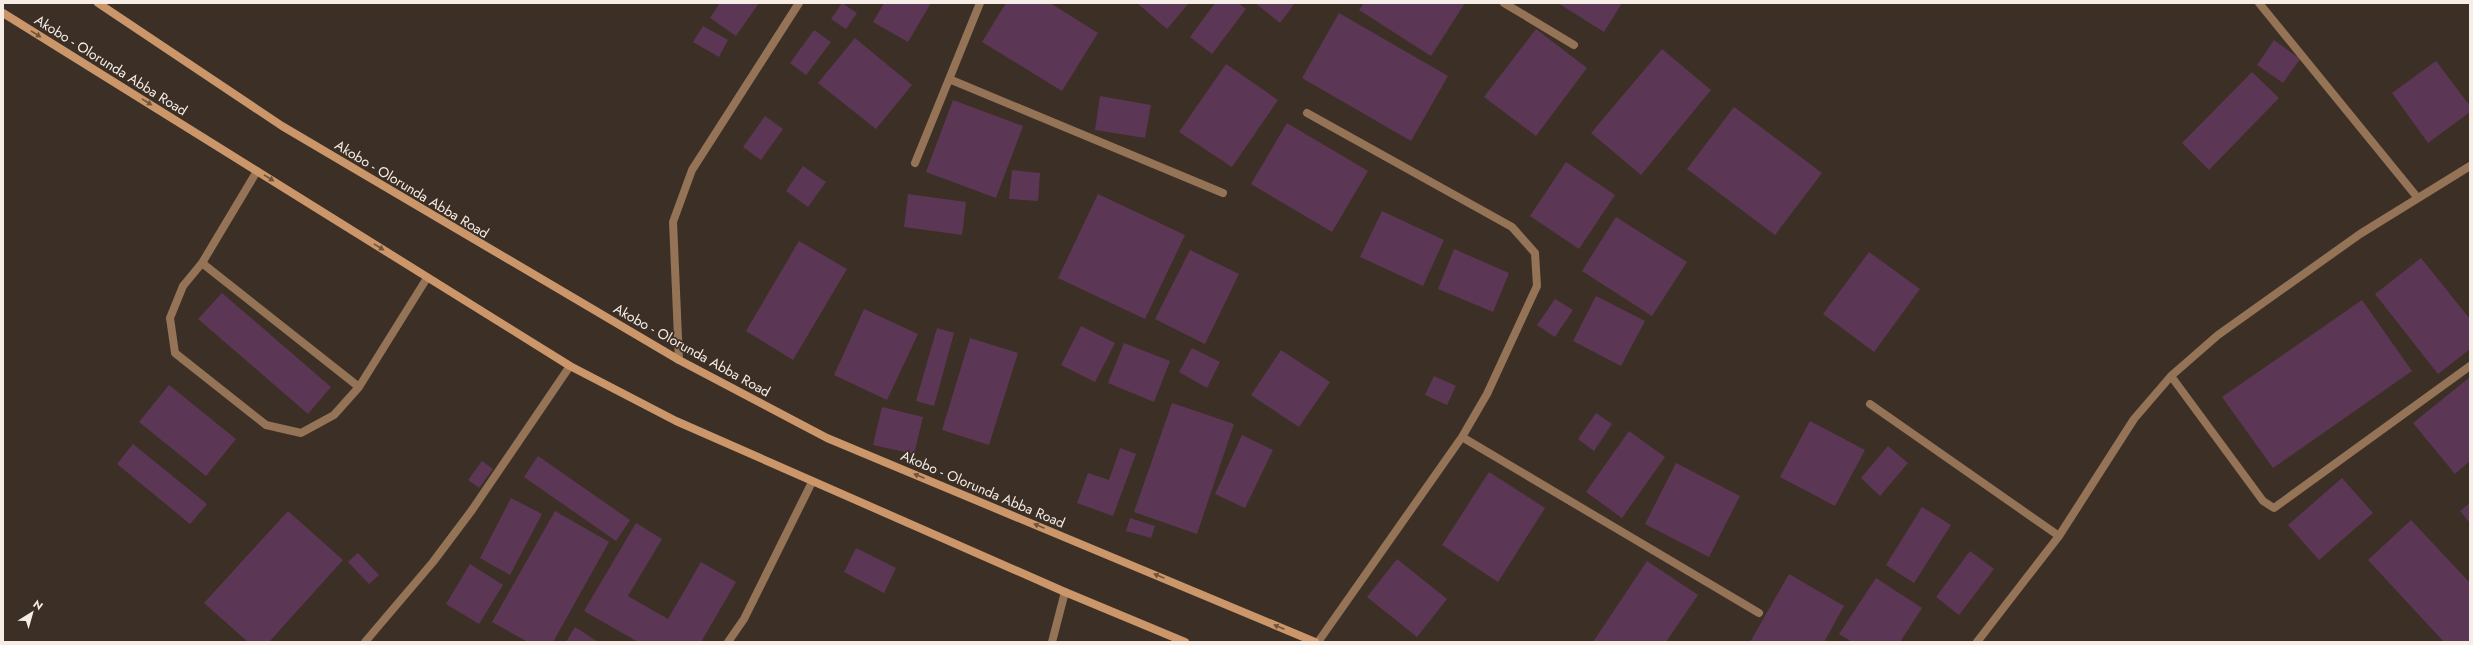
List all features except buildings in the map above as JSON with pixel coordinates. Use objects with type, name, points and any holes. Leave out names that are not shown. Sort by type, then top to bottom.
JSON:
[{"type":"main road","name":"Akobo - Olorunda Abba Road","points":[[98,3],[282,126],[679,360],[827,438],[1314,642]]},
{"type":"main road","name":"Akobo - Olorunda Abba Road","points":[[3,13],[570,366],[676,421],[1065,592],[1185,642]]},
{"type":"street","points":[[679,360],[673,222],[692,170],[799,3]]},
{"type":"street","points":[[916,163],[980,3]]},
{"type":"street","points":[[1504,3],[1574,45]]},
{"type":"street","points":[[2259,3],[2417,197]]},
{"type":"street","points":[[949,79],[1223,193]]},
{"type":"street","points":[[1307,113],[1512,228],[1534,253],[1537,286],[1487,394],[1462,437],[1318,642]]},
{"type":"street","points":[[1977,642],[2059,536],[2134,419],[2171,376],[2218,335],[2360,234],[2417,197],[2470,166]]},
{"type":"street","points":[[257,171],[202,263],[183,286],[170,318],[175,353],[266,425],[301,432],[334,415],[358,387],[427,278]]},
{"type":"street","points":[[202,263],[358,387]]},
{"type":"street","points":[[365,642],[433,562],[472,510],[570,366]]},
{"type":"street","points":[[2171,376],[2263,501],[2274,508],[2470,366]]},
{"type":"street","points":[[1870,404],[2059,536]]},
{"type":"street","points":[[1462,437],[1759,613]]},
{"type":"street","points":[[728,642],[744,619],[812,482]]},
{"type":"street","points":[[1052,642],[1065,592]]}]
